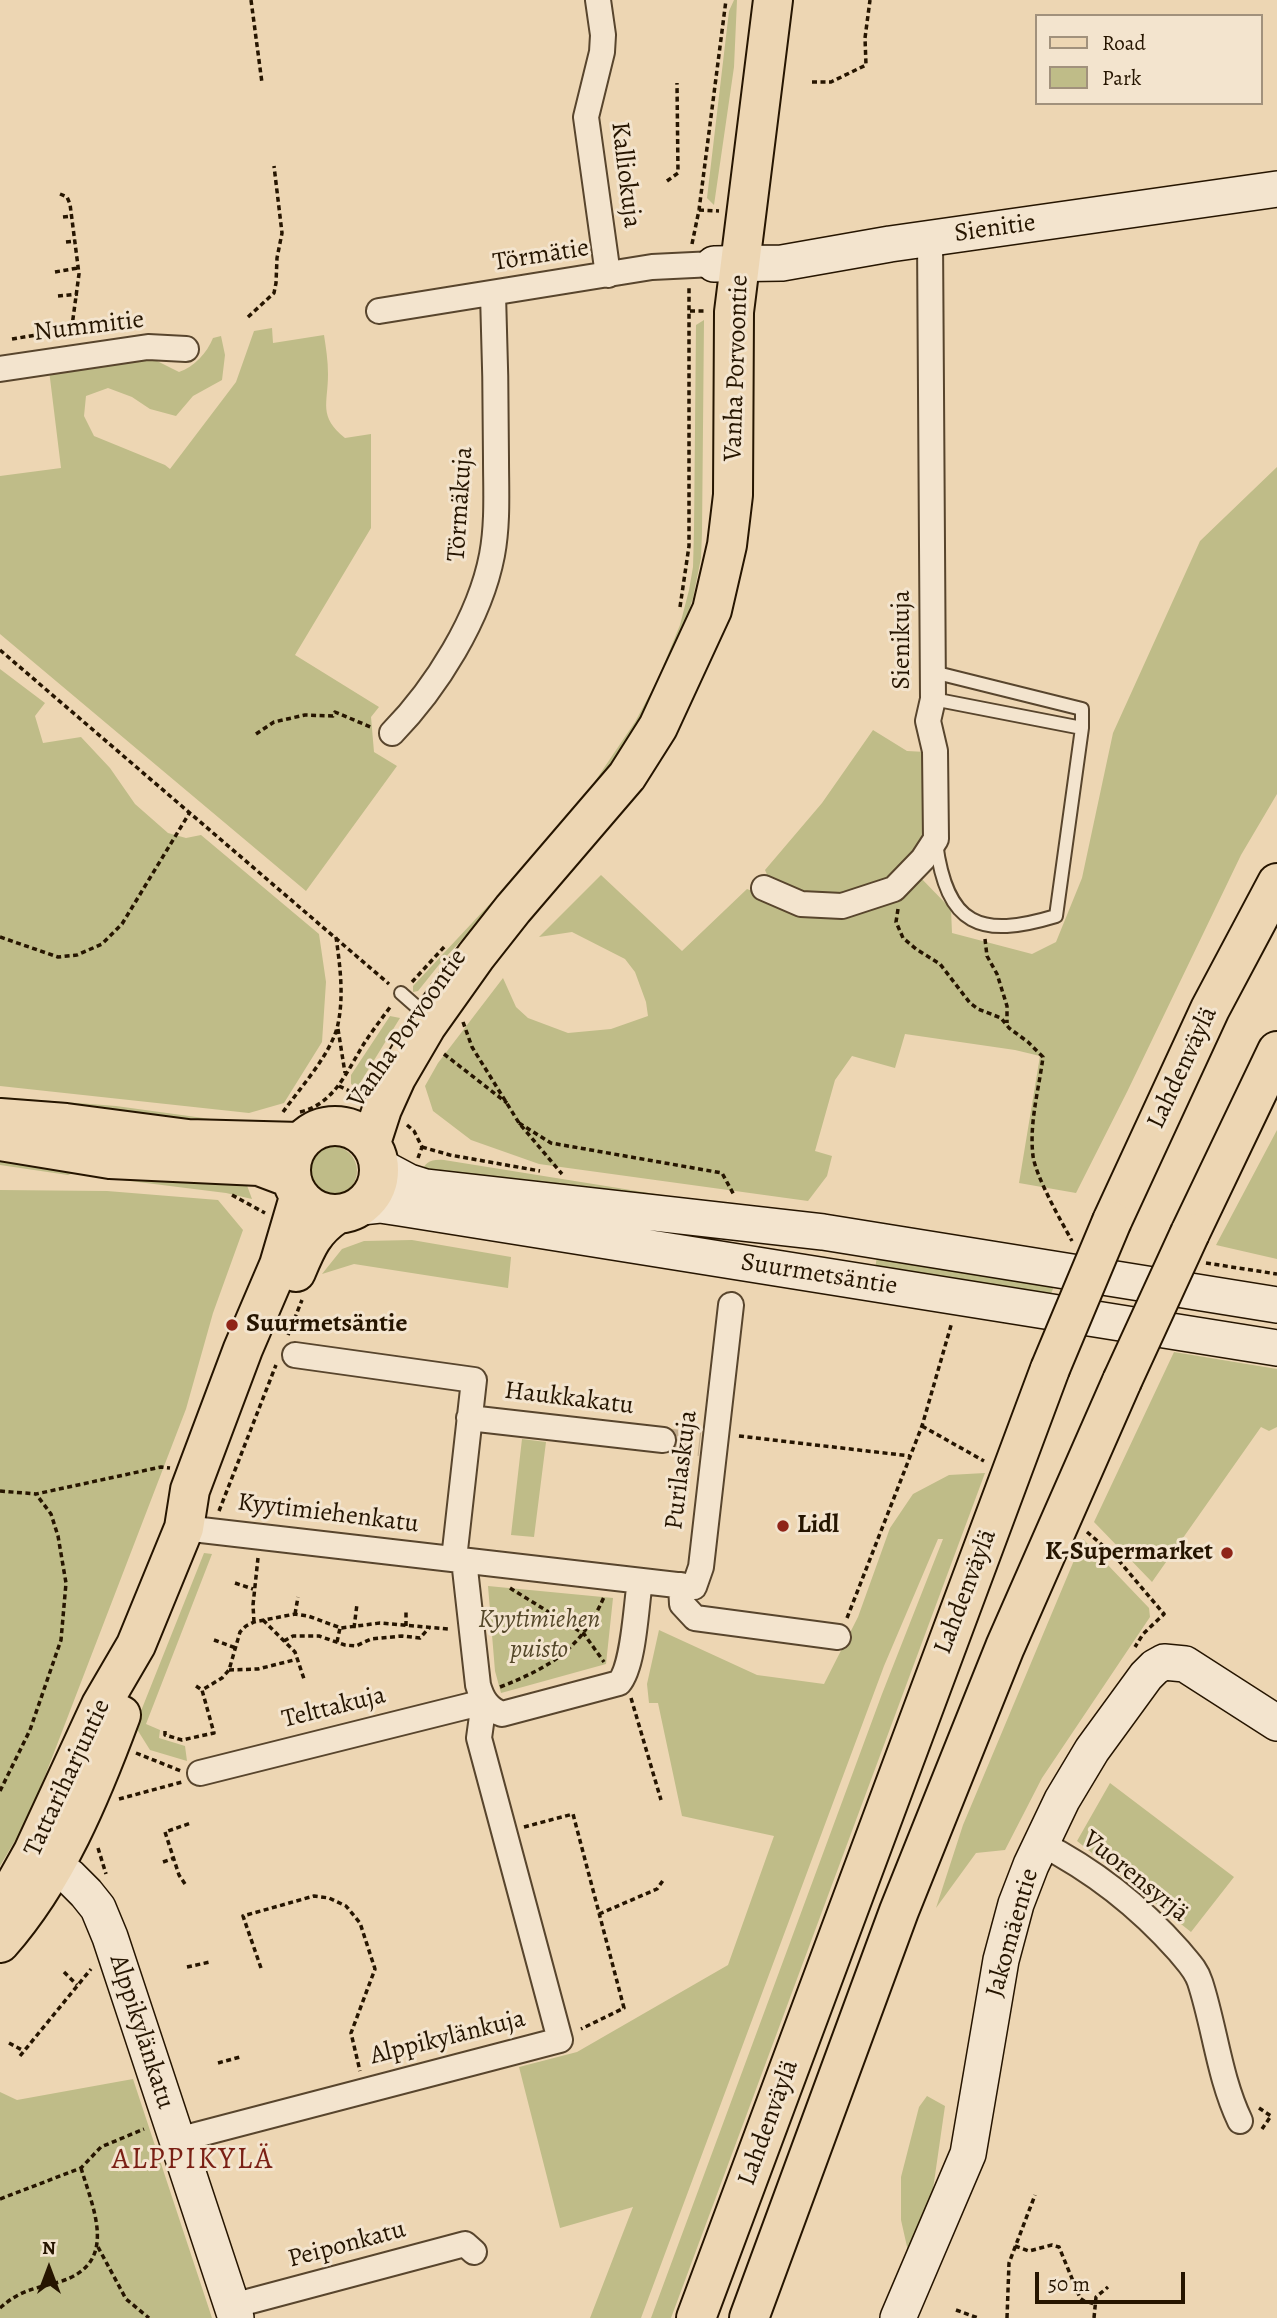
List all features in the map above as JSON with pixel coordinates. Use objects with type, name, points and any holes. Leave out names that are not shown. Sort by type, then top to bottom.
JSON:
[{"type":"main road","name":"Vanha Porvoontie","points":[[355,1115],[382,1109],[396,1077],[427,1026],[475,956],[627,776],[658,727],[712,610],[729,532],[733,495],[734,312],[714,264],[750,0]]},
{"type":"main road","name":"Vanha Porvoontie","points":[[714,264],[773,0]]},
{"type":"main road","name":"Lahdenväylä","points":[[696,2318],[1050,1369],[1112,1221],[1210,1009],[1277,883]]},
{"type":"main road","name":"Vanha Porvoontie","points":[[355,1115],[409,1001],[437,979],[466,946],[513,909]]},
{"type":"main road","name":"Lahdenväylä","points":[[749,2318],[899,1911],[1006,1647],[1122,1381],[1277,1051]]},
{"type":"main road","points":[[0,1118],[66,1123],[188,1139],[290,1129],[310,1133],[355,1115]]},
{"type":"main road","name":"Tattariharjuntie","points":[[184,1528],[209,1496],[308,1241],[322,1224],[371,1197],[377,1184],[355,1115]]},
{"type":"main road","name":"Tattariharjuntie","points":[[0,1911],[84,1809],[122,1714],[136,1645],[184,1528],[190,1490],[243,1349],[279,1265],[280,1199],[290,1165],[290,1129]]},
{"type":"main road","points":[[0,1141],[110,1159],[259,1166],[280,1199],[308,1206],[320,1213],[348,1211]]},
{"type":"main road","name":"Tattariharjuntie","points":[[0,1943],[31,1905],[43,1859]]},
{"type":"street","name":"Kalliokuja","points":[[598,0],[603,35],[602,52],[586,117],[608,275]]},
{"type":"street","name":"Sienitie","points":[[714,264],[782,263],[930,238],[1277,189]]},
{"type":"street","name":"Sienikuja","points":[[930,238],[933,699],[928,721],[935,751],[936,839]]},
{"type":"street","name":"Törmätie","points":[[379,311],[652,267],[714,264]]},
{"type":"street","name":"Törmäkuja","points":[[392,733],[414,710],[464,632],[481,594],[492,555],[496,508],[494,294]]},
{"type":"street","name":"Nummitie","points":[[0,369],[148,347],[186,349]]},
{"type":"street","points":[[764,888],[802,904],[842,906],[894,889],[922,859],[936,839]]},
{"type":"street","name":"Suurmetsäntie","points":[[355,1115],[409,1182],[425,1187],[824,1232],[1277,1305]]},
{"type":"street","name":"Suurmetsäntie","points":[[348,1211],[380,1205],[435,1213],[1277,1348]]},
{"type":"street","name":"Purilaskuja","points":[[681,1585],[694,1587],[701,1567],[710,1441],[731,1305]]},
{"type":"street","name":"Haukkakatu","points":[[295,1355],[474,1380],[469,1418],[663,1440]]},
{"type":"street","points":[[469,1418],[459,1560],[476,1672],[496,1695],[492,1710],[509,1713],[619,1683],[629,1662],[639,1581],[681,1585],[682,1604],[695,1618],[838,1637]]},
{"type":"street","name":"Kyytimiehenkatu","points":[[184,1528],[639,1581]]},
{"type":"street","name":"Jakomäentie","points":[[898,2318],[968,2154],[1001,1960],[1016,1904],[1040,1843],[1092,1750],[1155,1667],[1164,1662],[1185,1664],[1277,1723]]},
{"type":"street","name":"Telttakuja","points":[[200,1773],[496,1695]]},
{"type":"street","name":"Alppikylänkuja","points":[[165,2133],[365,2090],[560,2040],[479,1738],[496,1695]]},
{"type":"street","name":"Vuorensyrjä","points":[[1040,1843],[1094,1875],[1150,1920],[1196,1970],[1228,2096],[1240,2121]]},
{"type":"street","name":"Alppikylänkatu","points":[[43,1859],[70,1877],[98,1908],[110,1937],[165,2133],[234,2312]]},
{"type":"street","name":"Peiponkatu","points":[[234,2312],[465,2244],[474,2252]]},
{"type":"lane","points":[[933,672],[1082,709],[1082,728],[1056,916],[1021,926],[978,924],[959,911],[950,894],[939,861],[936,839]]},
{"type":"lane","points":[[933,699],[1082,728]]},
{"type":"path","points":[[251,0],[262,83]]},
{"type":"path","points":[[680,607],[689,546],[714,264],[699,210],[726,0]]},
{"type":"path","points":[[812,82],[831,82],[866,65],[865,38],[870,0]]},
{"type":"path","points":[[667,181],[678,173],[677,83]]},
{"type":"path","points":[[248,317],[274,293],[276,284],[282,233],[274,166]]},
{"type":"path","points":[[12,339],[67,330],[72,326],[78,293],[78,268],[72,216],[67,197],[61,194]]},
{"type":"path","points":[[62,217],[72,216]]},
{"type":"path","points":[[66,242],[75,241]]},
{"type":"path","points":[[55,272],[78,268]]},
{"type":"path","points":[[58,296],[78,293]]},
{"type":"path","points":[[0,650],[409,1001]]},
{"type":"path","points":[[256,734],[274,722],[305,715],[333,716],[335,712],[362,725],[392,733]]},
{"type":"path","points":[[0,937],[58,957],[77,955],[102,944],[122,924],[190,812]]},
{"type":"path","points":[[894,889],[898,909],[896,922],[904,938],[916,950],[940,964],[970,1003],[1007,1023]]},
{"type":"path","points":[[978,924],[1004,996],[1007,1023],[1013,1032],[1043,1057],[1034,1118],[1033,1158],[1052,1204],[1073,1243]]},
{"type":"path","points":[[336,936],[341,970],[338,1027],[355,1115]]},
{"type":"path","points":[[355,1115],[371,1034],[409,1001],[453,938]]},
{"type":"path","points":[[454,1026],[461,1016],[472,1047],[519,1123],[562,1174]]},
{"type":"path","points":[[290,1129],[310,1074],[338,1027]]},
{"type":"path","points":[[438,1049],[508,1104]]},
{"type":"path","points":[[290,1129],[307,1110],[321,1103],[355,1115]]},
{"type":"path","points":[[403,1121],[414,1131],[422,1147]]},
{"type":"path","points":[[519,1123],[551,1143],[722,1173],[737,1199]]},
{"type":"path","points":[[838,1637],[842,1633],[922,1426],[954,1313]]},
{"type":"path","points":[[922,1426],[988,1463]]},
{"type":"path","points":[[710,1441],[911,1456]]},
{"type":"path","points":[[0,1491],[36,1494],[160,1467],[174,1468]]},
{"type":"path","points":[[0,1791],[30,1730],[61,1640],[66,1583],[62,1559],[51,1514],[36,1494]]},
{"type":"path","points":[[1083,1528],[1115,1556],[1164,1614]]},
{"type":"path","points":[[254,1622],[258,1554]]},
{"type":"path","points":[[235,1583],[254,1589]]},
{"type":"path","points":[[500,1583],[584,1634],[607,1667],[609,1655]]},
{"type":"path","points":[[495,1679],[496,1695],[557,1660],[584,1634],[605,1595]]},
{"type":"path","points":[[295,1615],[298,1597]]},
{"type":"path","points":[[354,1628],[356,1604]]},
{"type":"path","points":[[406,1609],[406,1626]]},
{"type":"path","points":[[202,1690],[222,1678],[229,1670],[240,1632],[254,1622],[308,1615],[341,1628],[380,1623],[451,1630]]},
{"type":"path","points":[[263,1620],[295,1652],[304,1679]]},
{"type":"path","points":[[337,1642],[341,1628]]},
{"type":"path","points":[[284,1641],[293,1636],[308,1635],[355,1646],[371,1639],[402,1636],[420,1638],[429,1628]]},
{"type":"path","points":[[214,1640],[236,1648]]},
{"type":"path","points":[[229,1670],[258,1669],[298,1659]]},
{"type":"path","points":[[619,1683],[631,1698],[661,1800]]},
{"type":"path","points":[[165,1731],[164,1735],[182,1740],[214,1733],[202,1690],[196,1686]]},
{"type":"path","points":[[134,1752],[186,1774],[200,1773]]},
{"type":"path","points":[[114,1800],[187,1781],[200,1773]]},
{"type":"path","points":[[504,1832],[573,1814],[624,2008],[560,2040]]},
{"type":"path","points":[[185,1884],[165,1832],[191,1823]]},
{"type":"path","points":[[163,1862],[174,1858]]},
{"type":"path","points":[[599,1914],[657,1889],[664,1879]]},
{"type":"path","points":[[261,1968],[243,1916],[314,1896],[329,1898],[346,1906],[360,1923],[375,1969],[351,2033],[365,2090]]},
{"type":"path","points":[[20,2056],[96,1962]]},
{"type":"path","points":[[187,1967],[210,1962]]},
{"type":"path","points":[[64,1972],[77,1986]]},
{"type":"path","points":[[9,2043],[24,2051]]},
{"type":"path","points":[[218,2063],[240,2057]]},
{"type":"path","points":[[0,2199],[80,2168],[101,2147],[165,2133]]},
{"type":"path","points":[[0,2308],[25,2290],[76,2275],[87,2265],[97,2247],[98,2230],[80,2168]]},
{"type":"path","points":[[1007,2318],[1009,2263],[1035,2195]]},
{"type":"path","points":[[1016,2246],[1029,2251],[1052,2245],[1059,2247],[1080,2298],[1095,2304]]},
{"type":"path","points":[[97,2247],[126,2299],[149,2318]]},
{"type":"path","points":[[1094,2318],[1096,2297],[1108,2287]]},
{"type":"path","points":[[956,2310],[978,2318]]},
{"type":"green space","points":[[734,0],[737,0],[734,67],[714,205],[707,198],[729,11]]},
{"type":"green space","points":[[704,320],[702,533],[701,558],[693,598],[669,671],[614,767],[583,799],[635,722],[657,681],[680,625],[689,590],[694,531],[696,325]]},
{"type":"green space","points":[[272,328],[273,343],[324,335],[328,369],[326,409],[331,423],[345,438],[371,434],[371,528],[295,655],[379,707],[371,717],[374,752],[397,766],[306,891],[0,634],[0,476],[61,468],[49,370],[145,355],[179,372],[199,359],[213,338],[221,336],[225,355],[222,380],[193,396],[176,416],[150,409],[132,397],[108,388],[86,396],[84,416],[94,436],[170,469],[236,382],[254,331]]},
{"type":"green space","points":[[1277,467],[1277,794],[1241,855],[1076,1193],[1019,1183],[1040,1056],[905,1034],[895,1068],[852,1056],[835,1080],[815,1151],[832,1156],[827,1176],[808,1201],[539,1164],[471,1140],[433,1111],[425,1086],[438,1063],[503,978],[516,1007],[528,1018],[568,1033],[611,1029],[648,1016],[635,972],[625,959],[572,932],[539,937],[601,875],[682,951],[747,889],[801,910],[918,875],[951,909],[952,933],[1032,954],[1056,942],[1082,878],[1113,733],[1200,541]]},
{"type":"green space","points":[[0,669],[45,703],[35,716],[43,743],[81,737],[110,768],[135,804],[168,833],[186,838],[201,835],[319,934],[326,982],[322,1042],[284,1103],[249,1113],[0,1086]]},
{"type":"green space","points":[[873,730],[907,751],[926,752],[928,821],[915,854],[890,884],[841,901],[772,886],[765,870],[822,803]]},
{"type":"green space","points":[[531,860],[537,860],[442,961],[418,991],[413,992],[413,986]]},
{"type":"green space","points":[[390,1016],[400,1018],[357,1088],[351,1084],[351,1075]]},
{"type":"green space","points":[[0,1097],[116,1106],[247,1124],[0,1112]]},
{"type":"green space","points":[[1277,1130],[1277,1259],[1216,1245]]},
{"type":"green space","points":[[332,1146],[349,1154],[357,1171],[349,1188],[332,1196],[315,1188],[307,1171],[315,1154]]},
{"type":"green space","points":[[0,1152],[75,1172],[68,1175],[0,1165]]},
{"type":"green space","points":[[444,1160],[811,1219],[420,1175],[429,1162]]},
{"type":"green space","points":[[101,1174],[245,1180],[252,1199],[226,1193],[106,1178]]},
{"type":"green space","points":[[0,1190],[107,1191],[218,1200],[243,1230],[213,1313],[186,1409],[30,1815],[0,1866]]},
{"type":"green space","points":[[412,1240],[511,1257],[508,1288],[354,1264],[322,1274],[342,1249],[364,1241]]},
{"type":"green space","points":[[877,1256],[1058,1276],[1047,1304],[874,1276]]},
{"type":"green space","points":[[1174,1352],[1277,1369],[1277,1427],[1269,1431],[1261,1427],[1152,1582],[1094,1522]]},
{"type":"green space","points":[[522,1439],[546,1442],[534,1537],[511,1535]]},
{"type":"green space","points":[[985,1473],[671,2318],[651,2318],[882,1694],[943,1539],[938,1539],[884,1666],[641,2318],[590,2318],[633,2207],[560,2228],[519,2067],[577,2052],[728,1965],[774,1836],[682,1816],[658,1703],[649,1703],[647,1684],[659,1630],[757,1675],[824,1684],[858,1617],[890,1528],[913,1494],[949,1475]]},
{"type":"green space","points":[[1083,1539],[1149,1608],[1150,1617],[1042,1778],[1005,1850],[976,1853],[936,1908],[963,1825]]},
{"type":"green space","points":[[204,1553],[212,1554],[146,1724],[160,1730],[159,1738],[185,1746],[187,1761],[150,1750],[135,1726]]},
{"type":"green space","name":"Kyytimiehen puisto","points":[[488,1586],[613,1598],[606,1664],[501,1693],[495,1671]]},
{"type":"green space","points":[[1110,1783],[1234,1877],[1191,1932],[1077,1841]]},
{"type":"green space","points":[[133,2079],[212,2318],[0,2318],[0,2092],[17,2100]]},
{"type":"green space","points":[[927,2096],[945,2106],[931,2203],[910,2260],[901,2220],[901,2177],[919,2107]]},
{"type":"tunnel","points":[[663,1440],[700,1444]]},
{"type":"place","name":"Suurmetsäntie","points":[[232,1325]]},
{"type":"place","name":"Lidl","points":[[783,1526]]},
{"type":"place","name":"K-Supermarket","points":[[1227,1553]]},
{"type":"district","name":"ALPPIKYLÄ","points":[[193,2161]]}]
